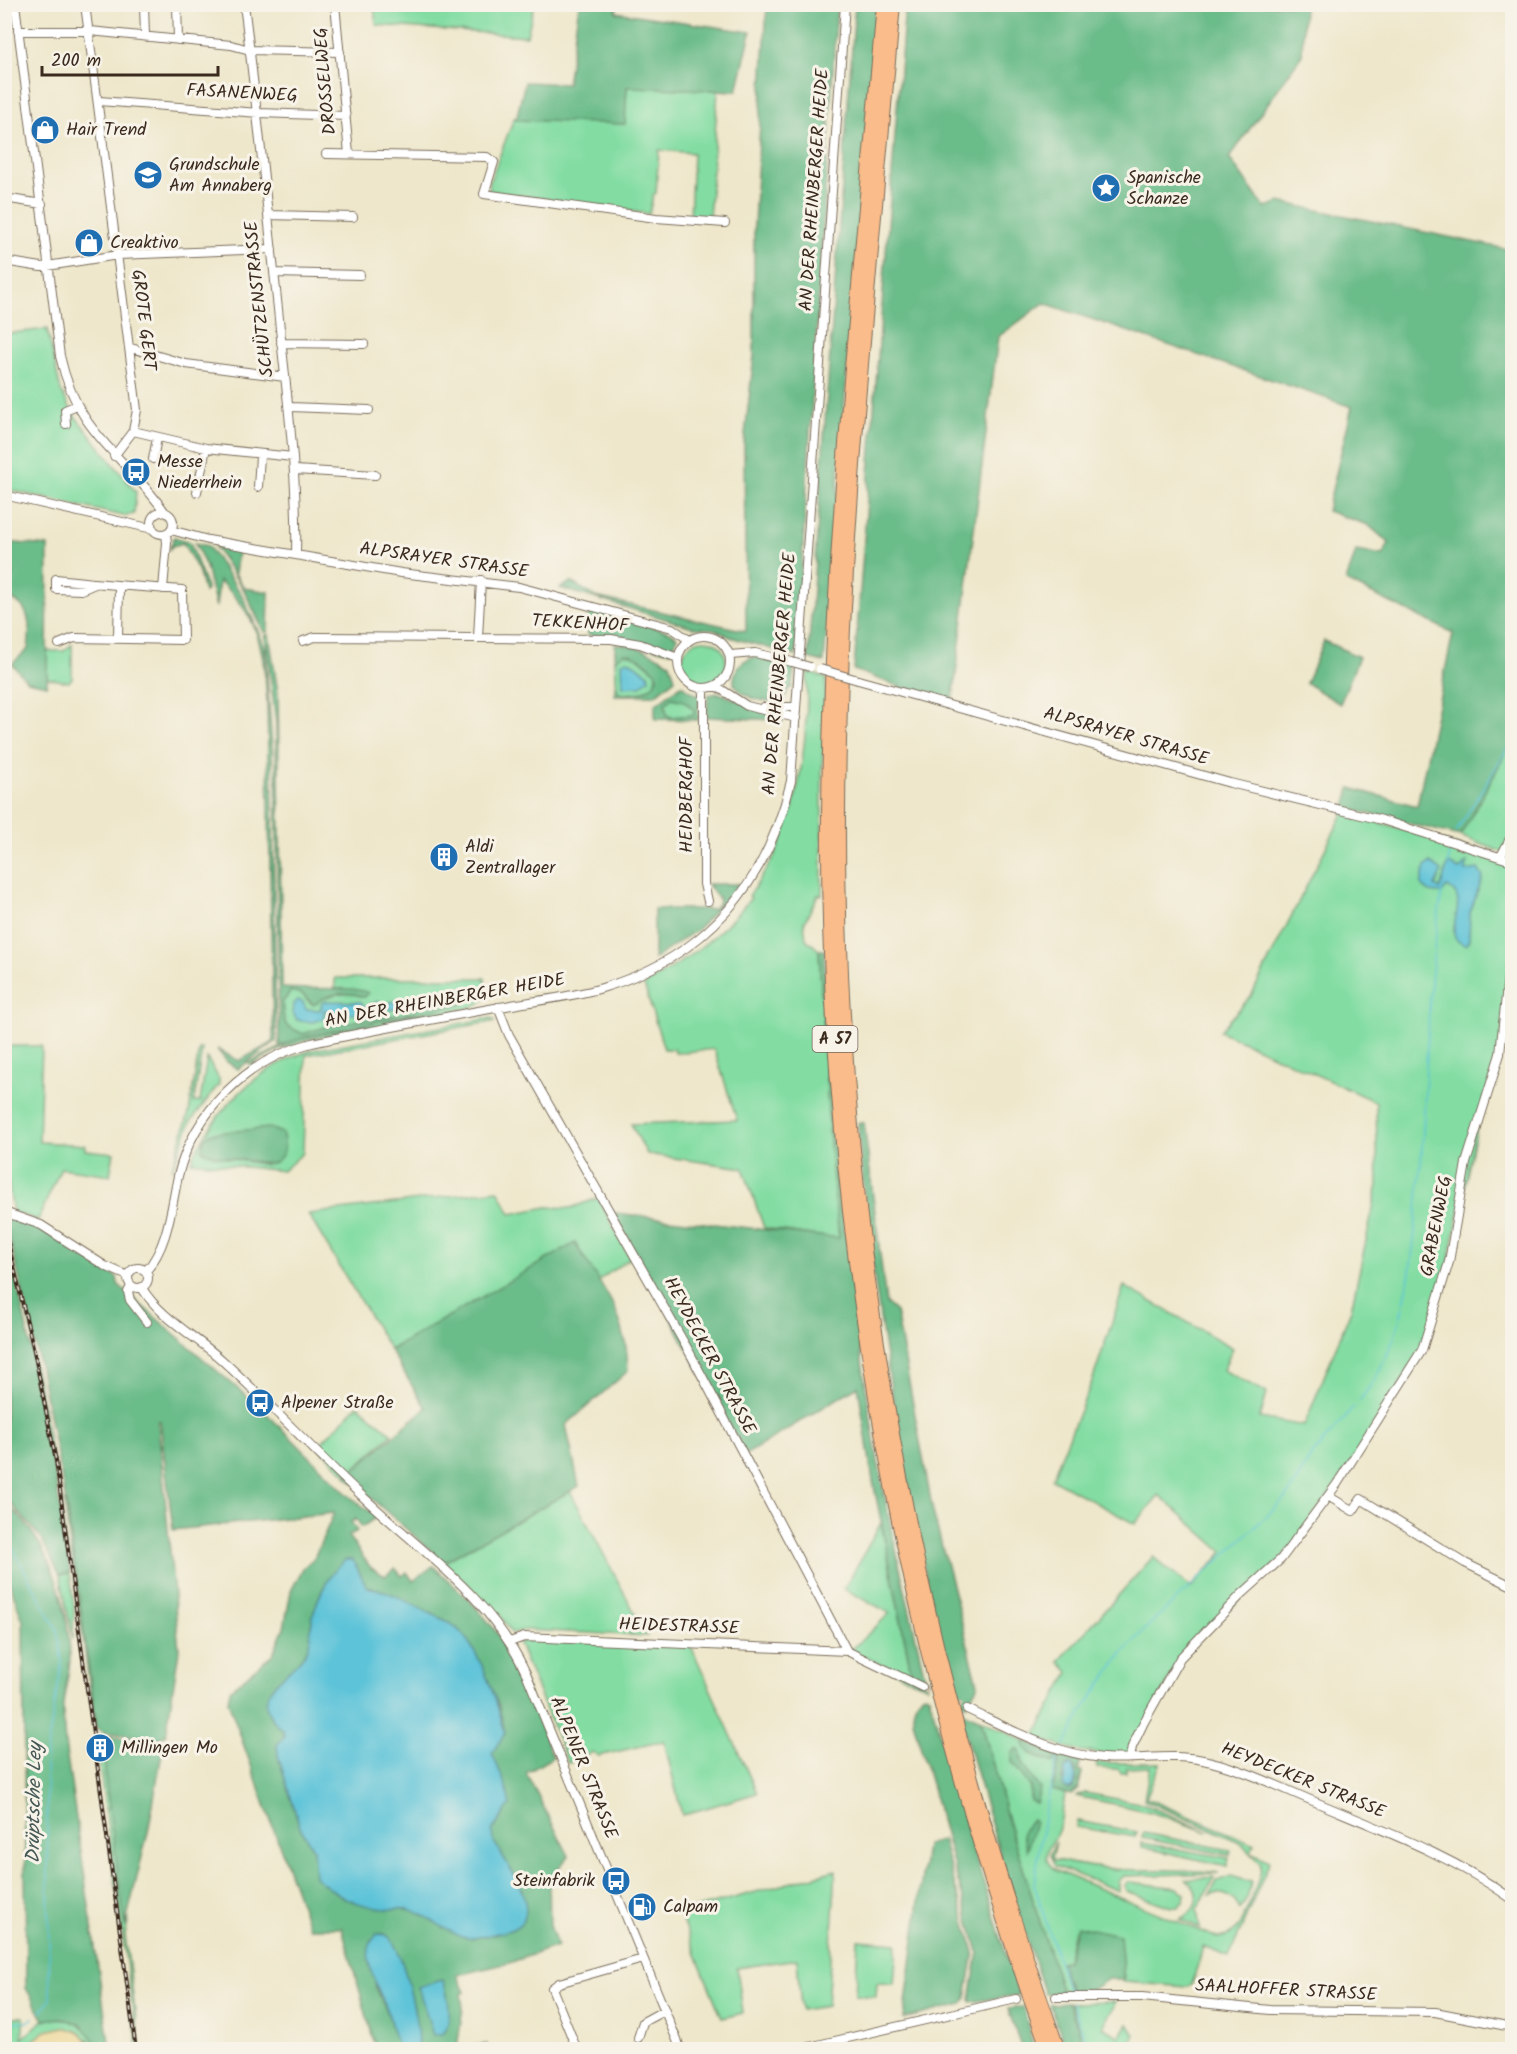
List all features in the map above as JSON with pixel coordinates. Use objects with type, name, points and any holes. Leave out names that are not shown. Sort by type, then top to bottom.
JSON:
[{"type":"highway","name":"A 57","points":[[883,4],[842,493],[832,655],[828,817],[832,996],[839,1110],[857,1285],[883,1454],[903,1549],[955,1764],[1008,1940],[1048,2049]]},
{"type":"highway","name":"A 57","points":[[894,4],[854,491],[842,689],[839,815],[841,941],[852,1132],[878,1349],[918,1571],[963,1756],[1015,1926],[1059,2049]]},
{"type":"street","points":[[15,4],[60,356],[65,379],[85,422],[164,511],[171,515],[163,589]]},
{"type":"street","name":"GROTE GERT","points":[[85,4],[131,348],[137,410],[133,431]]},
{"type":"street","points":[[144,4],[145,36]]},
{"type":"street","points":[[177,4],[178,40]]},
{"type":"street","name":"SCHÜTZENSTRASSE","points":[[244,4],[259,113],[281,343],[290,407],[295,470],[296,555]]},
{"type":"street","name":"DROSSELWEG","points":[[335,4],[349,154]]},
{"type":"street","name":"AN DER RHEINBERGER HEIDE","points":[[146,1271],[162,1247],[180,1168],[190,1143],[216,1103],[242,1078],[277,1055],[305,1044],[498,1007],[574,995],[633,976],[669,960],[718,921],[753,878],[772,845],[791,781],[845,4]]},
{"type":"street","points":[[18,31],[90,32],[145,36],[231,45],[250,50],[340,52]]},
{"type":"street","name":"FASANENWEG","points":[[99,101],[259,113],[346,116]]},
{"type":"street","points":[[326,154],[487,157],[494,162],[494,166],[484,194],[656,218],[725,223]]},
{"type":"street","points":[[4,198],[42,204]]},
{"type":"street","points":[[268,215],[353,217]]},
{"type":"street","points":[[4,261],[41,267],[118,255],[272,249]]},
{"type":"street","points":[[274,273],[360,275]]},
{"type":"street","points":[[281,343],[364,344]]},
{"type":"street","points":[[131,348],[186,364],[285,377]]},
{"type":"street","points":[[66,424],[65,410],[77,405]]},
{"type":"street","points":[[290,407],[369,410]]},
{"type":"street","points":[[114,456],[133,431],[206,448],[260,456],[293,457]]},
{"type":"street","points":[[153,459],[157,438]]},
{"type":"street","points":[[197,492],[206,448]]},
{"type":"street","points":[[258,488],[260,456]]},
{"type":"street","points":[[295,470],[375,476]]},
{"type":"street","points":[[136,480],[153,507],[153,529]]},
{"type":"street","points":[[4,495],[130,523],[153,529],[158,533],[170,529]]},
{"type":"street","points":[[130,523],[153,517],[164,511]]},
{"type":"street","name":"ALPSRAYER STRASSE","points":[[170,529],[208,540],[424,577],[481,580],[543,592],[667,627],[689,640]]},
{"type":"street","points":[[478,638],[481,580]]},
{"type":"street","points":[[59,645],[74,638],[183,640],[182,590],[95,584]]},
{"type":"street","points":[[118,638],[119,587]]},
{"type":"street","points":[[702,635],[715,637],[723,643],[730,655],[730,665],[724,679],[716,686],[704,688],[692,685],[679,670],[678,658],[682,647],[689,640],[702,635]]},
{"type":"street","name":"TEKKENHOF","points":[[303,641],[315,637],[611,639],[640,644],[678,658]]},
{"type":"street","name":"ALPSRAYER STRASSE","points":[[730,655],[755,653],[815,668],[1230,783],[1382,820],[1512,861]]},
{"type":"street","points":[[724,679],[736,695],[753,705],[796,707]]},
{"type":"street","points":[[716,686],[747,706],[796,718]]},
{"type":"street","name":"HEIDBERGHOF","points":[[704,688],[704,884],[708,901]]},
{"type":"street","points":[[1501,856],[1512,836]]},
{"type":"street","name":"GRABENWEG","points":[[1130,1758],[1132,1747],[1144,1722],[1180,1658],[1241,1595],[1281,1559],[1328,1496],[1422,1350],[1449,1262],[1466,1163],[1500,1054],[1512,938]]},
{"type":"street","name":"HEYDECKER STRASSE","points":[[498,1007],[509,1035],[692,1355],[847,1651]]},
{"type":"street","points":[[4,1212],[41,1225],[105,1266],[128,1276],[132,1286]]},
{"type":"street","points":[[128,1276],[137,1268],[146,1271],[148,1280],[142,1288],[132,1286]]},
{"type":"street","points":[[132,1286],[128,1292],[130,1300],[147,1322]]},
{"type":"street","name":"ALPENER STRASSE","points":[[142,1288],[153,1303],[222,1360],[362,1496],[477,1598],[496,1620],[526,1673],[681,2049]]},
{"type":"street","points":[[1328,1496],[1353,1511],[1361,1499],[1465,1563],[1512,1586]]},
{"type":"street","name":"HEIDESTRASSE","points":[[510,1642],[524,1637],[847,1651]]},
{"type":"street","points":[[847,1651],[922,1687]]},
{"type":"street","name":"HEYDECKER STRASSE","points":[[967,1709],[1065,1751],[1101,1758],[1191,1758],[1240,1771],[1427,1849],[1474,1873],[1512,1899]]},
{"type":"street","points":[[577,2049],[552,1988],[559,1983],[643,1959]]},
{"type":"street","name":"SAALHOFFER STRASSE","points":[[1056,1997],[1121,1996],[1270,2010],[1435,2012],[1512,2027]]},
{"type":"street","points":[[796,2049],[1017,1999]]},
{"type":"street","points":[[638,2038],[644,2022],[665,2010]]},
{"type":"green space","points":[[374,4],[534,5],[527,36],[376,25]]},
{"type":"green space","points":[[579,5],[617,5],[616,12],[751,32],[737,91],[627,87],[625,124],[516,120],[525,82],[567,84]]},
{"type":"green space","points":[[767,5],[837,5],[796,656],[730,637],[714,629],[696,628],[560,588],[571,582],[596,597],[746,631],[744,443],[754,355],[754,225]]},
{"type":"green space","points":[[855,5],[876,5],[824,662],[808,658]]},
{"type":"green space","points":[[905,5],[1304,5],[1302,55],[1229,158],[1265,208],[1279,202],[1512,250],[1512,742],[1460,836],[1345,808],[1350,788],[1417,806],[1453,633],[1346,581],[1356,551],[1383,555],[1389,543],[1368,525],[1327,511],[1352,407],[1044,303],[998,337],[952,706],[854,670]]},
{"type":"green space","points":[[627,87],[718,90],[709,220],[690,219],[693,153],[659,150],[656,193],[653,195],[649,214],[489,191],[490,181],[514,118],[624,124]]},
{"type":"green space","points":[[47,329],[61,391],[74,415],[136,492],[134,514],[123,516],[5,489],[4,334]]},
{"type":"green space","points":[[174,537],[190,542],[207,589],[204,592],[198,570],[183,543],[172,546],[169,550]]},
{"type":"green space","points":[[5,542],[48,546],[47,685],[27,681],[12,664],[28,649],[29,624],[20,604],[5,598],[5,585],[8,584],[13,572],[8,571],[10,559],[5,558]]},
{"type":"green space","points":[[195,543],[208,546],[242,595],[265,648],[272,750],[276,1041],[238,1069],[227,1062],[217,1049],[239,1061],[272,1043],[273,1037],[267,699],[261,648],[251,620],[233,594],[219,581],[216,607],[206,567]]},
{"type":"green space","points":[[215,547],[238,551],[235,574],[244,588],[269,592],[268,632],[264,632],[243,588]]},
{"type":"green space","points":[[588,609],[670,632],[677,637],[672,652],[588,635]]},
{"type":"green space","points":[[265,635],[269,635],[278,693],[282,988],[353,990],[368,993],[365,997],[351,994],[331,996],[314,1005],[302,994],[291,991],[282,1003],[287,1026],[303,1034],[332,1025],[414,1012],[420,998],[463,997],[467,1000],[463,1004],[309,1036],[279,1046],[276,722]]},
{"type":"green space","points":[[704,640],[720,646],[726,662],[720,678],[704,684],[688,678],[682,662],[688,646]]},
{"type":"green space","points":[[1324,641],[1359,657],[1340,704],[1306,683]]},
{"type":"green space","points":[[72,644],[72,678],[69,682],[47,678],[47,651],[64,651]]},
{"type":"green space","points":[[615,644],[644,650],[670,663],[675,679],[655,695],[615,695],[615,687],[621,694],[633,694],[649,689],[653,686],[657,675],[647,664],[630,654],[625,653],[615,660]]},
{"type":"green space","points":[[625,653],[636,656],[656,672],[655,683],[651,687],[632,694],[617,692],[615,660]]},
{"type":"green space","points":[[759,657],[794,666],[792,688],[789,688],[784,699],[763,701],[756,699],[744,694],[734,684],[735,673],[740,665],[748,659]]},
{"type":"green space","points":[[807,672],[826,678],[822,770],[822,895],[818,895],[804,923],[806,939],[819,950],[830,1144],[839,1239],[764,1228],[743,1168],[647,1154],[631,1124],[737,1120],[714,1049],[675,1053],[674,1049],[664,1049],[644,985],[689,956],[715,936],[739,912],[751,898],[749,896],[776,853],[792,810],[802,764]]},
{"type":"green space","points":[[681,685],[699,696],[698,720],[655,719],[655,705]],"holes":[[[672,698],[684,701],[694,710],[693,715],[671,717],[667,715],[665,704]]]},
{"type":"green space","points":[[719,693],[783,718],[782,723],[777,720],[707,717],[708,695]]},
{"type":"green space","points":[[672,698],[684,701],[694,710],[693,715],[671,717],[667,715],[665,704]]},
{"type":"green space","points":[[1512,742],[1512,856],[1460,836]]},
{"type":"green space","points":[[1344,812],[1512,861],[1512,937],[1500,1054],[1479,1117],[1449,1262],[1422,1350],[1337,1484],[1281,1559],[1180,1658],[1131,1754],[1092,1753],[1059,1746],[1034,1737],[1069,1672],[1059,1661],[1153,1557],[1191,1588],[1223,1552],[1159,1495],[1135,1524],[1052,1479],[1093,1379],[1124,1286],[1233,1348],[1223,1370],[1267,1393],[1260,1418],[1304,1426],[1351,1310],[1378,1185],[1376,1102],[1220,1031],[1251,996]]},
{"type":"green space","points":[[707,884],[739,884],[698,929],[654,959],[654,909],[713,909],[718,905],[719,899]]},
{"type":"green space","points":[[819,950],[824,950],[835,1132],[864,1373],[885,1497],[927,1686],[913,1681],[873,1481],[858,1386],[745,1455],[614,1213],[839,1238],[830,1144]]},
{"type":"green space","points":[[335,978],[485,978],[486,994],[479,1004],[469,1008],[306,1040],[274,1052],[251,1065],[249,1063],[298,1039],[463,1004],[460,997],[418,1002],[414,1012],[332,1025],[303,1034],[287,1026],[282,1003],[291,991],[302,994],[311,1004],[338,994],[364,997],[344,988],[335,991]]},
{"type":"green space","points":[[491,1018],[495,1021],[306,1055],[303,1153],[283,1171],[191,1161],[201,1142],[213,1124],[240,1092],[273,1067],[312,1050]],"holes":[[[212,1133],[267,1165],[216,1156],[203,1151],[204,1139]]]},
{"type":"green space","points":[[5,1046],[42,1046],[39,1142],[85,1145],[85,1150],[114,1153],[110,1175],[61,1168],[38,1220],[13,1212],[5,1165]]},
{"type":"green space","points":[[199,1049],[202,1049],[194,1102],[200,1102],[207,1058],[219,1079],[219,1084],[191,1121],[172,1169],[189,1113]]},
{"type":"green space","points":[[858,1123],[864,1123],[886,1303],[896,1312],[933,1512],[978,1684],[967,1705],[955,1698],[920,1548],[876,1290]]},
{"type":"green space","points":[[270,1128],[282,1133],[284,1143],[282,1155],[272,1164],[216,1156],[202,1150],[204,1139],[212,1133]]},
{"type":"green space","points":[[498,1190],[511,1214],[547,1207],[571,1208],[598,1198],[630,1258],[598,1281],[575,1244],[390,1350],[308,1214]]},
{"type":"green space","points":[[4,1215],[33,1224],[117,1277],[118,1284],[126,1292],[266,1413],[348,1495],[377,1517],[362,1527],[356,1519],[351,1522],[357,1531],[348,1536],[371,1568],[385,1576],[395,1568],[402,1576],[407,1572],[413,1581],[433,1566],[477,1608],[500,1637],[522,1680],[553,1757],[526,1773],[569,1856],[549,1879],[550,1925],[557,1946],[509,1963],[457,1975],[465,1992],[461,1994],[463,2008],[457,2048],[487,2044],[489,2049],[417,2049],[418,2043],[385,1934],[378,1934],[371,1940],[376,1988],[388,2014],[399,2049],[376,2049],[342,1928],[309,1928],[228,1701],[230,1690],[273,1654],[284,1628],[291,1591],[303,1568],[314,1558],[334,1513],[173,1530],[160,1421],[158,1421],[179,1650],[166,1735],[158,1739],[103,1732],[97,1728],[66,1501],[37,1353]],"holes":[[[344,1561],[353,1561],[366,1587],[377,1589],[452,1624],[498,1703],[505,1733],[491,1753],[503,1782],[505,1802],[499,1821],[492,1831],[493,1840],[522,1889],[453,1931],[412,1910],[358,1903],[338,1894],[316,1877],[313,1849],[300,1827],[278,1756],[284,1737],[283,1730],[271,1717],[267,1706],[268,1695],[308,1648],[314,1613],[328,1580]]]},
{"type":"green space","points":[[5,1235],[34,1361],[57,1488],[70,1573],[60,1575],[41,1538],[5,1497]]},
{"type":"green space","points":[[575,1243],[604,1289],[618,1317],[627,1351],[628,1371],[566,1425],[579,1486],[444,1562],[346,1476],[426,1408],[390,1350]]},
{"type":"green space","points":[[358,1405],[392,1434],[347,1475],[318,1446]]},
{"type":"green space","points":[[570,1491],[647,1636],[526,1630],[511,1633],[501,1617],[444,1562]]},
{"type":"green space","points":[[64,1501],[66,1501],[97,1728],[95,1727]]},
{"type":"green space","points":[[5,1503],[33,1534],[44,1553],[53,1572],[65,1614],[70,1656],[63,1706],[65,1743],[110,2049],[100,2049],[82,2025],[62,2018],[44,2020],[26,1988],[23,1621],[5,1570]]},
{"type":"green space","points":[[881,1523],[913,1681],[851,1650],[890,1613],[844,1589]]},
{"type":"green space","points":[[70,1573],[74,1607],[73,1640],[60,1575]]},
{"type":"green space","points":[[537,1639],[691,1646],[757,1793],[682,1815],[664,1741],[598,1756],[593,1752],[568,1763],[518,1642]]},
{"type":"green space","points":[[925,1694],[929,1696],[972,1846],[1019,1995],[971,2002],[970,1999],[978,1952],[913,1720],[915,1705]]},
{"type":"green space","points":[[958,1710],[981,1720],[1008,1821],[1062,1992],[1045,1994],[1008,1882]]},
{"type":"green space","points":[[981,1720],[1025,1741],[1024,1744],[1031,1754],[1054,1763],[1057,1755],[1060,1756],[1052,1789],[1065,1794],[1058,1831],[1046,1856],[1047,1861],[1057,1871],[1217,1938],[1235,1931],[1256,1887],[1261,1863],[1240,1842],[1144,1800],[1150,1767],[1126,1768],[1126,1773],[1121,1773],[1118,1769],[1097,1768],[1096,1763],[1160,1763],[1146,1798],[1254,1844],[1251,1852],[1270,1861],[1229,1957],[1203,1947],[1192,1985],[1187,1987],[1124,1982],[1125,1976],[1074,1930],[1067,1961],[1060,1962],[1070,1991],[1062,1992],[1008,1821]]},
{"type":"green space","points":[[104,1736],[164,1742],[148,1832],[125,1926],[105,1776]]},
{"type":"green space","points":[[1025,1741],[1057,1755],[1054,1763],[1031,1754],[1024,1747]]},
{"type":"green space","points":[[1017,1748],[1020,1750],[1023,1766],[1040,1789],[1036,1803],[1030,1801],[1030,1786],[1012,1762],[1012,1753]]},
{"type":"green space","points":[[106,1751],[105,1776],[125,1925],[129,1917],[125,1935],[140,2049],[138,2049],[98,1755]]},
{"type":"green space","points":[[1060,1756],[1081,1761],[1078,1771],[1082,1772],[1078,1789],[1071,1795],[1052,1790]],"holes":[[[1067,1765],[1075,1768],[1076,1781],[1072,1789],[1062,1780]]]},
{"type":"green space","points":[[1085,1793],[1144,1804],[1208,1832],[1151,1812],[1077,1796]]},
{"type":"green space","points":[[1032,1819],[1035,1822],[1027,1850],[1022,1832]]},
{"type":"green space","points":[[1077,1821],[1137,1832],[1135,1837],[1076,1827]]},
{"type":"green space","points":[[1143,1833],[1231,1850],[1230,1855],[1142,1838]]},
{"type":"green space","points":[[942,1840],[974,1952],[966,1998],[962,2004],[904,2019],[926,1845]]},
{"type":"green space","points":[[1056,1841],[1052,1859],[1074,1864],[1118,1869],[1189,1870],[1219,1873],[1124,1876],[1118,1881],[1118,1891],[1055,1866],[1050,1855]]},
{"type":"green space","points":[[1142,1843],[1229,1858],[1227,1866],[1142,1847]]},
{"type":"green space","points":[[836,1870],[827,2006],[801,2010],[797,1959],[737,1968],[743,2013],[722,2018],[679,1913]]},
{"type":"green space","points":[[1231,1876],[1251,1882],[1248,1896],[1240,1910],[1228,1896],[1210,1895],[1217,1881]]},
{"type":"green space","points":[[1215,1877],[1197,1910],[1200,1928],[1180,1919],[1191,1911],[1196,1901],[1194,1890],[1186,1879]]},
{"type":"green space","points":[[1129,1882],[1178,1888],[1185,1894],[1184,1901],[1178,1907],[1171,1907],[1126,1891],[1124,1885]]},
{"type":"green space","points":[[1077,1926],[1120,1935],[1124,1982],[1121,1979],[1108,1979],[1093,1989],[1070,1991],[1060,1962],[1067,1961]]},
{"type":"green space","points":[[858,1940],[897,1943],[894,1984],[877,1983],[876,1997],[855,1995]]},
{"type":"green space","points":[[1116,2002],[1103,2027],[1120,2037],[1128,2024],[1135,2035],[1127,2049],[1086,2049],[1070,2003]]},
{"type":"green space","points":[[1070,2003],[1086,2049],[1067,2049],[1049,2004]]},
{"type":"green space","points":[[1023,2007],[1034,2049],[1022,2049],[1008,2009]]},
{"type":"green space","points":[[4,2017],[24,2017],[22,2038],[43,2021],[69,2020],[90,2034],[100,2049],[94,2049],[88,2039],[46,2031],[23,2049],[5,2049]]},
{"type":"sand","points":[[64,2027],[81,2033],[94,2049],[23,2049],[46,2031]]},
{"type":"water","points":[[628,660],[648,673],[649,679],[640,686],[623,687],[622,662]]},
{"type":"water","points":[[1467,862],[1466,871],[1478,869],[1483,877],[1470,913],[1469,939],[1466,945],[1458,941],[1454,935],[1458,900],[1455,892],[1447,887],[1442,893],[1433,893],[1421,885],[1425,866],[1430,863],[1442,871],[1435,886],[1440,889],[1448,863],[1459,870]]},
{"type":"water","points":[[407,998],[412,999],[413,1003],[409,1007],[384,1010],[377,1006],[373,1012],[342,1015],[324,1010],[324,1018],[313,1022],[297,1020],[293,1013],[294,1004],[298,1000],[303,1002],[306,1009],[320,1010],[322,1003],[326,1001],[361,1002],[365,1008],[378,1001],[384,1004]]},
{"type":"water","points":[[345,1560],[353,1560],[367,1587],[395,1595],[450,1623],[470,1644],[485,1673],[505,1733],[492,1753],[506,1786],[510,1805],[492,1831],[493,1840],[516,1879],[526,1907],[524,1919],[515,1928],[482,1937],[466,1938],[408,1909],[375,1908],[356,1902],[339,1894],[315,1877],[313,1849],[300,1827],[278,1756],[277,1745],[284,1737],[283,1730],[271,1717],[266,1705],[268,1695],[274,1685],[308,1648],[311,1624],[320,1596],[328,1580]]},
{"type":"water","points":[[1072,1764],[1076,1777],[1074,1787],[1069,1790],[1063,1787],[1065,1768]]},
{"type":"water","points":[[377,1934],[385,1934],[389,1937],[401,1959],[414,2009],[417,2049],[399,2049],[372,1973],[368,1951]]},
{"type":"water","points":[[443,1980],[448,2000],[448,2021],[443,2034],[433,2035],[418,1987]]},
{"type":"waterway","points":[[1456,832],[1512,741]]},
{"type":"waterway","points":[[1448,864],[1451,847]]},
{"type":"waterway","points":[[1360,1400],[1376,1377],[1388,1352],[1398,1326],[1410,1272],[1422,1151],[1432,966],[1442,892]]},
{"type":"waterway","points":[[1064,1746],[1085,1707],[1122,1654],[1151,1623],[1287,1497],[1311,1456],[1354,1407]]},
{"type":"waterway","name":"Drüptsche Ley","points":[[4,1484],[5,1493]]},
{"type":"waterway","name":"Drüptsche Ley","points":[[4,1533],[57,1629],[62,1662],[46,1755],[50,1999],[41,2012]]},
{"type":"waterway","points":[[1058,1756],[1045,1812],[1034,1884],[1068,1991]]},
{"type":"waterway","points":[[1072,2002],[1089,2050]]},
{"type":"waterway","name":"Drüptsche Ley","points":[[4,2022],[27,2022],[33,2018]]},
{"type":"tunnel","points":[[922,1687],[967,1709]]},
{"type":"railway","points":[[4,1226],[34,1351],[56,1461],[136,2050]]},
{"type":"place","name":"Hair Trend","points":[[45,130]]},
{"type":"place","name":"Grundschule Am Annaberg","points":[[148,175]]},
{"type":"place","name":"Spanische Schanze","points":[[1106,188]]},
{"type":"place","name":"Creaktivo","points":[[89,243]]},
{"type":"place","name":"Messe Niederrhein","points":[[136,472]]},
{"type":"place","name":"Aldi Zentrallager","points":[[444,857]]},
{"type":"place","name":"Alpener Straße","points":[[260,1403]]},
{"type":"place","name":"Millingen Mo","points":[[100,1748]]},
{"type":"place","name":"Steinfabrik","points":[[616,1881]]},
{"type":"place","name":"Calpam","points":[[642,1907]]}]
